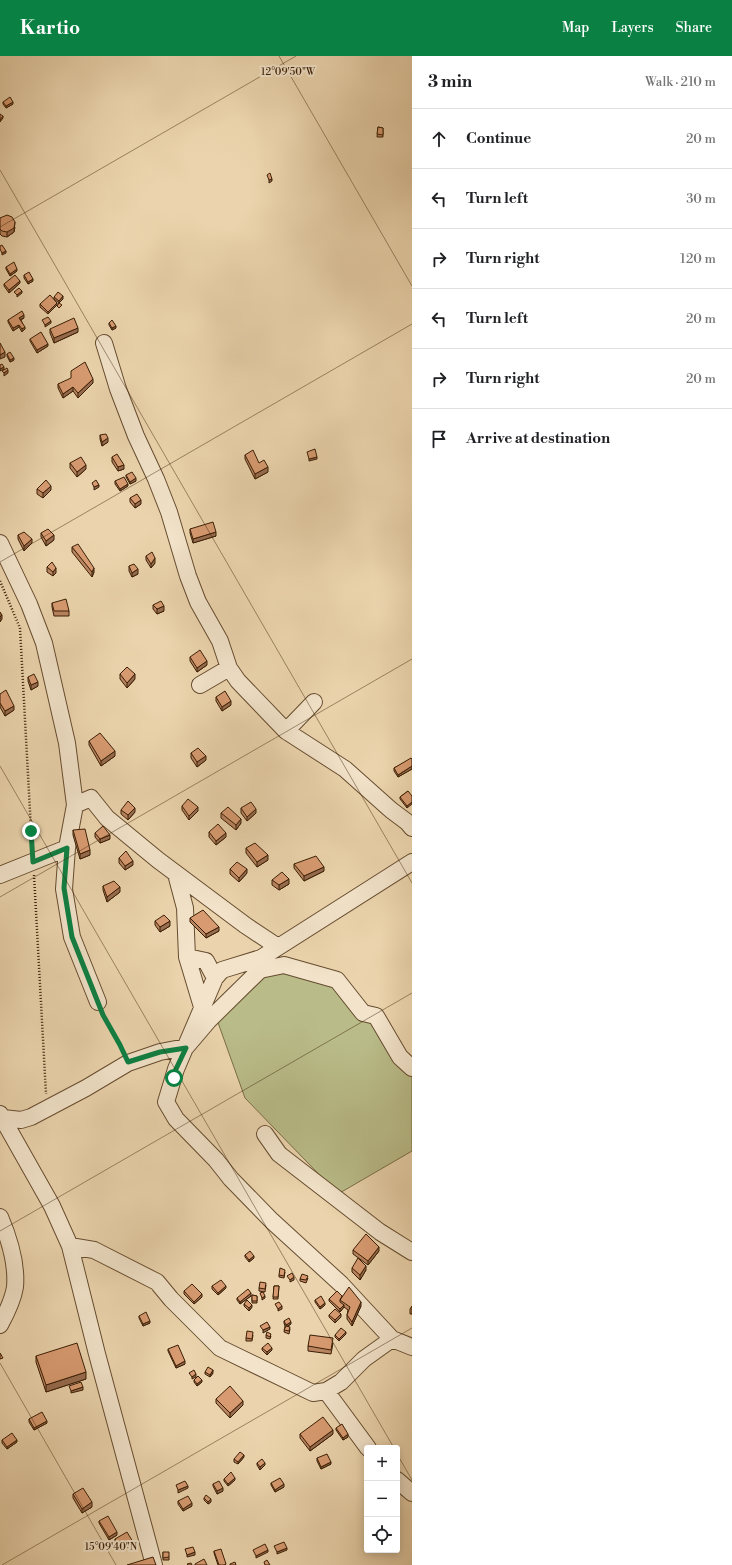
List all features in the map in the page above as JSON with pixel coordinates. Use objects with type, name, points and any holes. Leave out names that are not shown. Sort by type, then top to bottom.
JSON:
[{"type":"street","points":[[104,343],[118,389],[136,436],[156,479],[169,512],[188,576],[198,602],[220,641],[229,668],[238,680],[286,731],[345,769],[412,828]]},
{"type":"street","points":[[0,543],[29,604],[44,643],[67,743],[75,805],[67,848],[64,888],[72,937],[98,1002]]},
{"type":"street","points":[[200,685],[229,668]]},
{"type":"street","points":[[286,731],[314,702]]},
{"type":"street","points":[[71,773],[107,818],[176,874],[245,925],[278,947]]},
{"type":"street","points":[[75,805],[91,798]]},
{"type":"street","points":[[0,875],[67,848]]},
{"type":"street","points":[[412,862],[261,958],[222,970],[215,978],[202,1007],[176,1069],[166,1102],[176,1119],[272,1221],[341,1284],[392,1338],[412,1347]]},
{"type":"street","points":[[176,874],[185,908],[187,957],[202,1007]]},
{"type":"street","points":[[187,957],[206,962],[215,978]]},
{"type":"street","points":[[1,1117],[21,1120],[47,1109],[86,1088],[128,1062],[160,1052],[186,1048],[209,1020],[260,970],[284,965],[337,980],[363,1013],[376,1016],[400,1057],[412,1068]]},
{"type":"street","points":[[1,1117],[52,1206],[70,1246],[97,1354],[154,1565]]},
{"type":"street","points":[[266,1134],[279,1154],[380,1232],[412,1252]]},
{"type":"street","points":[[0,1217],[6,1229],[15,1272],[15,1288],[0,1325]]},
{"type":"street","points":[[70,1246],[94,1250],[157,1282],[170,1299],[220,1348],[313,1393],[326,1392],[341,1382],[364,1359],[392,1338]]},
{"type":"street","points":[[326,1392],[366,1445]]},
{"type":"street","points":[[398,1481],[412,1493]]},
{"type":"path","points":[[0,581],[20,628],[47,1109]]},
{"type":"path","points":[[98,1002],[103,1015],[128,1062]]},
{"type":"green space","points":[[284,970],[334,985],[373,1021],[412,1076],[412,1151],[338,1194],[245,1098],[216,1017],[261,976]]},
{"type":"building","points":[[10,97],[13,102],[6,106],[3,102]]},
{"type":"building","points":[[378,127],[383,128],[383,135],[377,134]]},
{"type":"building","points":[[270,173],[272,179],[269,180],[267,175]]},
{"type":"building","points":[[7,215],[12,217],[15,222],[14,228],[7,232],[0,229],[0,218]]},
{"type":"building","points":[[2,245],[6,251],[2,253],[0,246]]},
{"type":"building","points":[[14,262],[17,269],[10,274],[6,267]]},
{"type":"building","points":[[29,272],[33,279],[28,282],[24,275]]},
{"type":"building","points":[[15,275],[20,281],[9,290],[4,284]]},
{"type":"building","points":[[19,288],[22,291],[17,295],[14,292]]},
{"type":"building","points":[[58,292],[63,296],[59,301],[54,297]]},
{"type":"building","points":[[50,295],[57,303],[48,312],[40,304]]},
{"type":"building","points":[[59,303],[62,305],[59,308],[57,306]]},
{"type":"building","points":[[22,311],[24,315],[19,318],[25,327],[22,329],[19,325],[13,328],[8,320]]},
{"type":"building","points":[[48,317],[51,321],[45,325],[42,320]]},
{"type":"building","points":[[74,318],[78,328],[54,338],[50,329]]},
{"type":"building","points":[[112,320],[116,326],[112,328],[109,323]]},
{"type":"building","points":[[41,332],[48,344],[37,350],[30,339]]},
{"type":"building","points":[[0,343],[5,352],[0,355]]},
{"type":"building","points":[[10,352],[14,358],[10,360],[7,354]]},
{"type":"building","points":[[85,362],[93,379],[78,393],[73,387],[63,394],[58,384],[71,378],[71,371]]},
{"type":"building","points":[[2,364],[4,367],[0,369],[0,365]]},
{"type":"building","points":[[7,368],[8,370],[4,373],[2,371]]},
{"type":"building","points":[[106,434],[108,438],[102,442],[100,435]]},
{"type":"building","points":[[315,449],[317,457],[309,459],[307,452]]},
{"type":"building","points":[[253,450],[259,463],[264,460],[268,467],[255,474],[245,455]]},
{"type":"building","points":[[117,454],[124,465],[118,467],[112,457]]},
{"type":"building","points":[[81,457],[86,465],[77,472],[70,463]]},
{"type":"building","points":[[132,472],[136,478],[130,482],[126,475]]},
{"type":"building","points":[[124,477],[128,484],[120,489],[115,481]]},
{"type":"building","points":[[46,480],[51,486],[43,493],[37,489]]},
{"type":"building","points":[[96,480],[99,485],[94,487],[92,483]]},
{"type":"building","points":[[137,494],[141,500],[135,504],[130,498]]},
{"type":"building","points":[[213,522],[216,532],[193,539],[190,529]]},
{"type":"building","points":[[48,529],[54,535],[46,541],[41,533]]},
{"type":"building","points":[[24,532],[32,539],[24,546],[18,535]]},
{"type":"building","points":[[78,544],[94,568],[92,572],[72,547]]},
{"type":"building","points":[[152,552],[155,558],[151,564],[146,556]]},
{"type":"building","points":[[52,562],[56,568],[53,572],[47,567]]},
{"type":"building","points":[[134,564],[138,569],[132,573],[129,566]]},
{"type":"building","points":[[66,599],[69,611],[54,611],[52,603]]},
{"type":"building","points":[[161,601],[164,606],[157,609],[153,605]]},
{"type":"building","points":[[200,650],[207,661],[197,668],[190,657]]},
{"type":"building","points":[[127,667],[135,674],[127,683],[120,674]]},
{"type":"building","points":[[34,674],[38,682],[31,685],[28,677]]},
{"type":"building","points":[[6,690],[14,706],[5,711],[0,703],[0,694]]},
{"type":"building","points":[[225,691],[231,701],[222,707],[216,697]]},
{"type":"building","points":[[100,733],[115,751],[101,761],[89,741]]},
{"type":"building","points":[[198,748],[206,756],[197,762],[191,753]]},
{"type":"building","points":[[411,758],[412,766],[398,775],[394,768]]},
{"type":"building","points":[[408,791],[412,796],[412,802],[407,806],[400,797]]},
{"type":"building","points":[[188,799],[198,807],[189,816],[182,806]]},
{"type":"building","points":[[128,801],[135,808],[128,815],[121,810]]},
{"type":"building","points":[[251,802],[256,809],[247,817],[241,808]]},
{"type":"building","points":[[228,807],[241,819],[236,825],[221,813]]},
{"type":"building","points":[[218,824],[226,833],[216,841],[209,832]]},
{"type":"building","points":[[103,826],[110,835],[100,839],[95,833]]},
{"type":"building","points":[[85,829],[90,850],[80,854],[73,830]]},
{"type":"building","points":[[255,843],[268,855],[257,862],[246,848]]},
{"type":"building","points":[[126,851],[133,861],[125,866],[119,858]]},
{"type":"building","points":[[316,856],[324,867],[304,876],[294,864]]},
{"type":"building","points":[[237,862],[247,869],[239,878],[230,869]]},
{"type":"building","points":[[282,872],[289,879],[279,885],[272,880]]},
{"type":"building","points":[[114,881],[120,887],[107,897],[103,886]]},
{"type":"building","points":[[203,910],[219,927],[206,934],[190,918]]},
{"type":"building","points":[[164,915],[170,921],[160,927],[155,921]]},
{"type":"building","points":[[366,1234],[379,1247],[368,1261],[353,1250]]},
{"type":"building","points":[[250,1251],[254,1256],[249,1260],[245,1255]]},
{"type":"building","points":[[358,1258],[366,1266],[360,1275],[352,1268]]},
{"type":"building","points":[[280,1268],[285,1270],[284,1276],[279,1275]]},
{"type":"building","points":[[292,1273],[294,1277],[290,1280],[287,1276]]},
{"type":"building","points":[[302,1274],[308,1276],[306,1280],[300,1279]]},
{"type":"building","points":[[221,1280],[226,1286],[218,1293],[212,1286]]},
{"type":"building","points":[[260,1282],[266,1283],[265,1289],[259,1288]]},
{"type":"building","points":[[192,1284],[202,1294],[194,1302],[184,1291]]},
{"type":"building","points":[[274,1286],[279,1286],[278,1297],[273,1297]]},
{"type":"building","points":[[349,1287],[361,1302],[352,1322],[347,1315],[350,1307],[340,1300]]},
{"type":"building","points":[[248,1289],[251,1293],[240,1302],[237,1298]]},
{"type":"building","points":[[337,1291],[342,1296],[340,1302],[344,1305],[340,1309],[329,1299]]},
{"type":"building","points":[[263,1292],[265,1296],[262,1298],[260,1293]]},
{"type":"building","points":[[252,1295],[257,1296],[257,1301],[252,1301]]},
{"type":"building","points":[[321,1296],[325,1303],[320,1307],[315,1300]]},
{"type":"building","points":[[247,1300],[252,1305],[249,1308],[244,1304]]},
{"type":"building","points":[[279,1302],[282,1306],[278,1309],[275,1304]]},
{"type":"building","points":[[335,1309],[341,1314],[335,1320],[329,1315]]},
{"type":"building","points":[[146,1312],[150,1321],[143,1324],[139,1316]]},
{"type":"building","points":[[289,1318],[291,1322],[286,1325],[284,1321]]},
{"type":"building","points":[[267,1322],[270,1327],[263,1330],[260,1326]]},
{"type":"building","points":[[286,1326],[290,1327],[289,1331],[284,1330]]},
{"type":"building","points":[[341,1328],[346,1332],[339,1339],[335,1335]]},
{"type":"building","points":[[247,1331],[253,1332],[252,1339],[246,1338]]},
{"type":"building","points":[[267,1332],[271,1334],[270,1337],[266,1335]]},
{"type":"building","points":[[310,1335],[333,1338],[331,1350],[308,1346]]},
{"type":"building","points":[[77,1343],[86,1372],[46,1385],[36,1356]]},
{"type":"building","points":[[268,1343],[272,1348],[267,1352],[262,1348]]},
{"type":"building","points":[[178,1345],[185,1361],[176,1366],[168,1349]]},
{"type":"building","points":[[208,1367],[213,1370],[210,1375],[205,1372]]},
{"type":"building","points":[[194,1370],[196,1374],[192,1377],[189,1373]]},
{"type":"building","points":[[198,1376],[202,1380],[197,1384],[194,1380]]},
{"type":"building","points":[[81,1382],[83,1387],[71,1391],[69,1386]]},
{"type":"building","points":[[230,1386],[243,1401],[230,1413],[216,1399]]},
{"type":"building","points":[[42,1412],[47,1421],[34,1428],[29,1419]]},
{"type":"building","points":[[323,1417],[333,1430],[310,1447],[300,1434]]},
{"type":"building","points":[[342,1424],[348,1434],[343,1438],[336,1428]]},
{"type":"building","points":[[12,1433],[17,1440],[7,1447],[2,1440]]},
{"type":"building","points":[[240,1452],[244,1455],[238,1462],[234,1459]]},
{"type":"building","points":[[327,1454],[331,1462],[321,1467],[317,1458]]},
{"type":"building","points":[[262,1459],[265,1463],[260,1467],[257,1463]]},
{"type":"building","points":[[231,1472],[235,1478],[228,1484],[224,1479]]},
{"type":"building","points":[[280,1478],[284,1484],[275,1490],[271,1483]]},
{"type":"building","points":[[185,1481],[188,1486],[178,1490],[176,1485]]},
{"type":"building","points":[[219,1481],[223,1488],[217,1491],[213,1484]]},
{"type":"building","points":[[83,1488],[92,1502],[82,1509],[73,1494]]},
{"type":"building","points":[[206,1495],[211,1499],[208,1502],[204,1498]]},
{"type":"building","points":[[188,1496],[192,1503],[183,1509],[178,1501]]},
{"type":"building","points":[[108,1516],[117,1532],[109,1537],[99,1521]]},
{"type":"building","points":[[127,1532],[133,1542],[121,1549],[115,1539]]},
{"type":"building","points":[[284,1542],[287,1548],[277,1552],[274,1546]]},
{"type":"building","points":[[265,1544],[268,1550],[256,1556],[253,1550]]},
{"type":"building","points":[[193,1547],[195,1552],[187,1555],[185,1549]]},
{"type":"building","points":[[221,1549],[226,1564],[224,1565],[219,1565],[214,1551]]},
{"type":"building","points":[[163,1552],[169,1552],[169,1557],[163,1558]]},
{"type":"building","points":[[153,1557],[156,1565],[127,1565]]},
{"type":"building","points":[[204,1559],[207,1565],[195,1565],[195,1564]]},
{"type":"building","points":[[267,1560],[270,1565],[265,1565],[264,1562]]},
{"type":"building","points":[[235,1562],[236,1565],[230,1565],[230,1564]]},
{"type":"route","points":[[31,831],[33,862],[67,848],[64,888],[72,937],[103,1015],[128,1062],[160,1052],[186,1048],[176,1069],[174,1078]]}]
